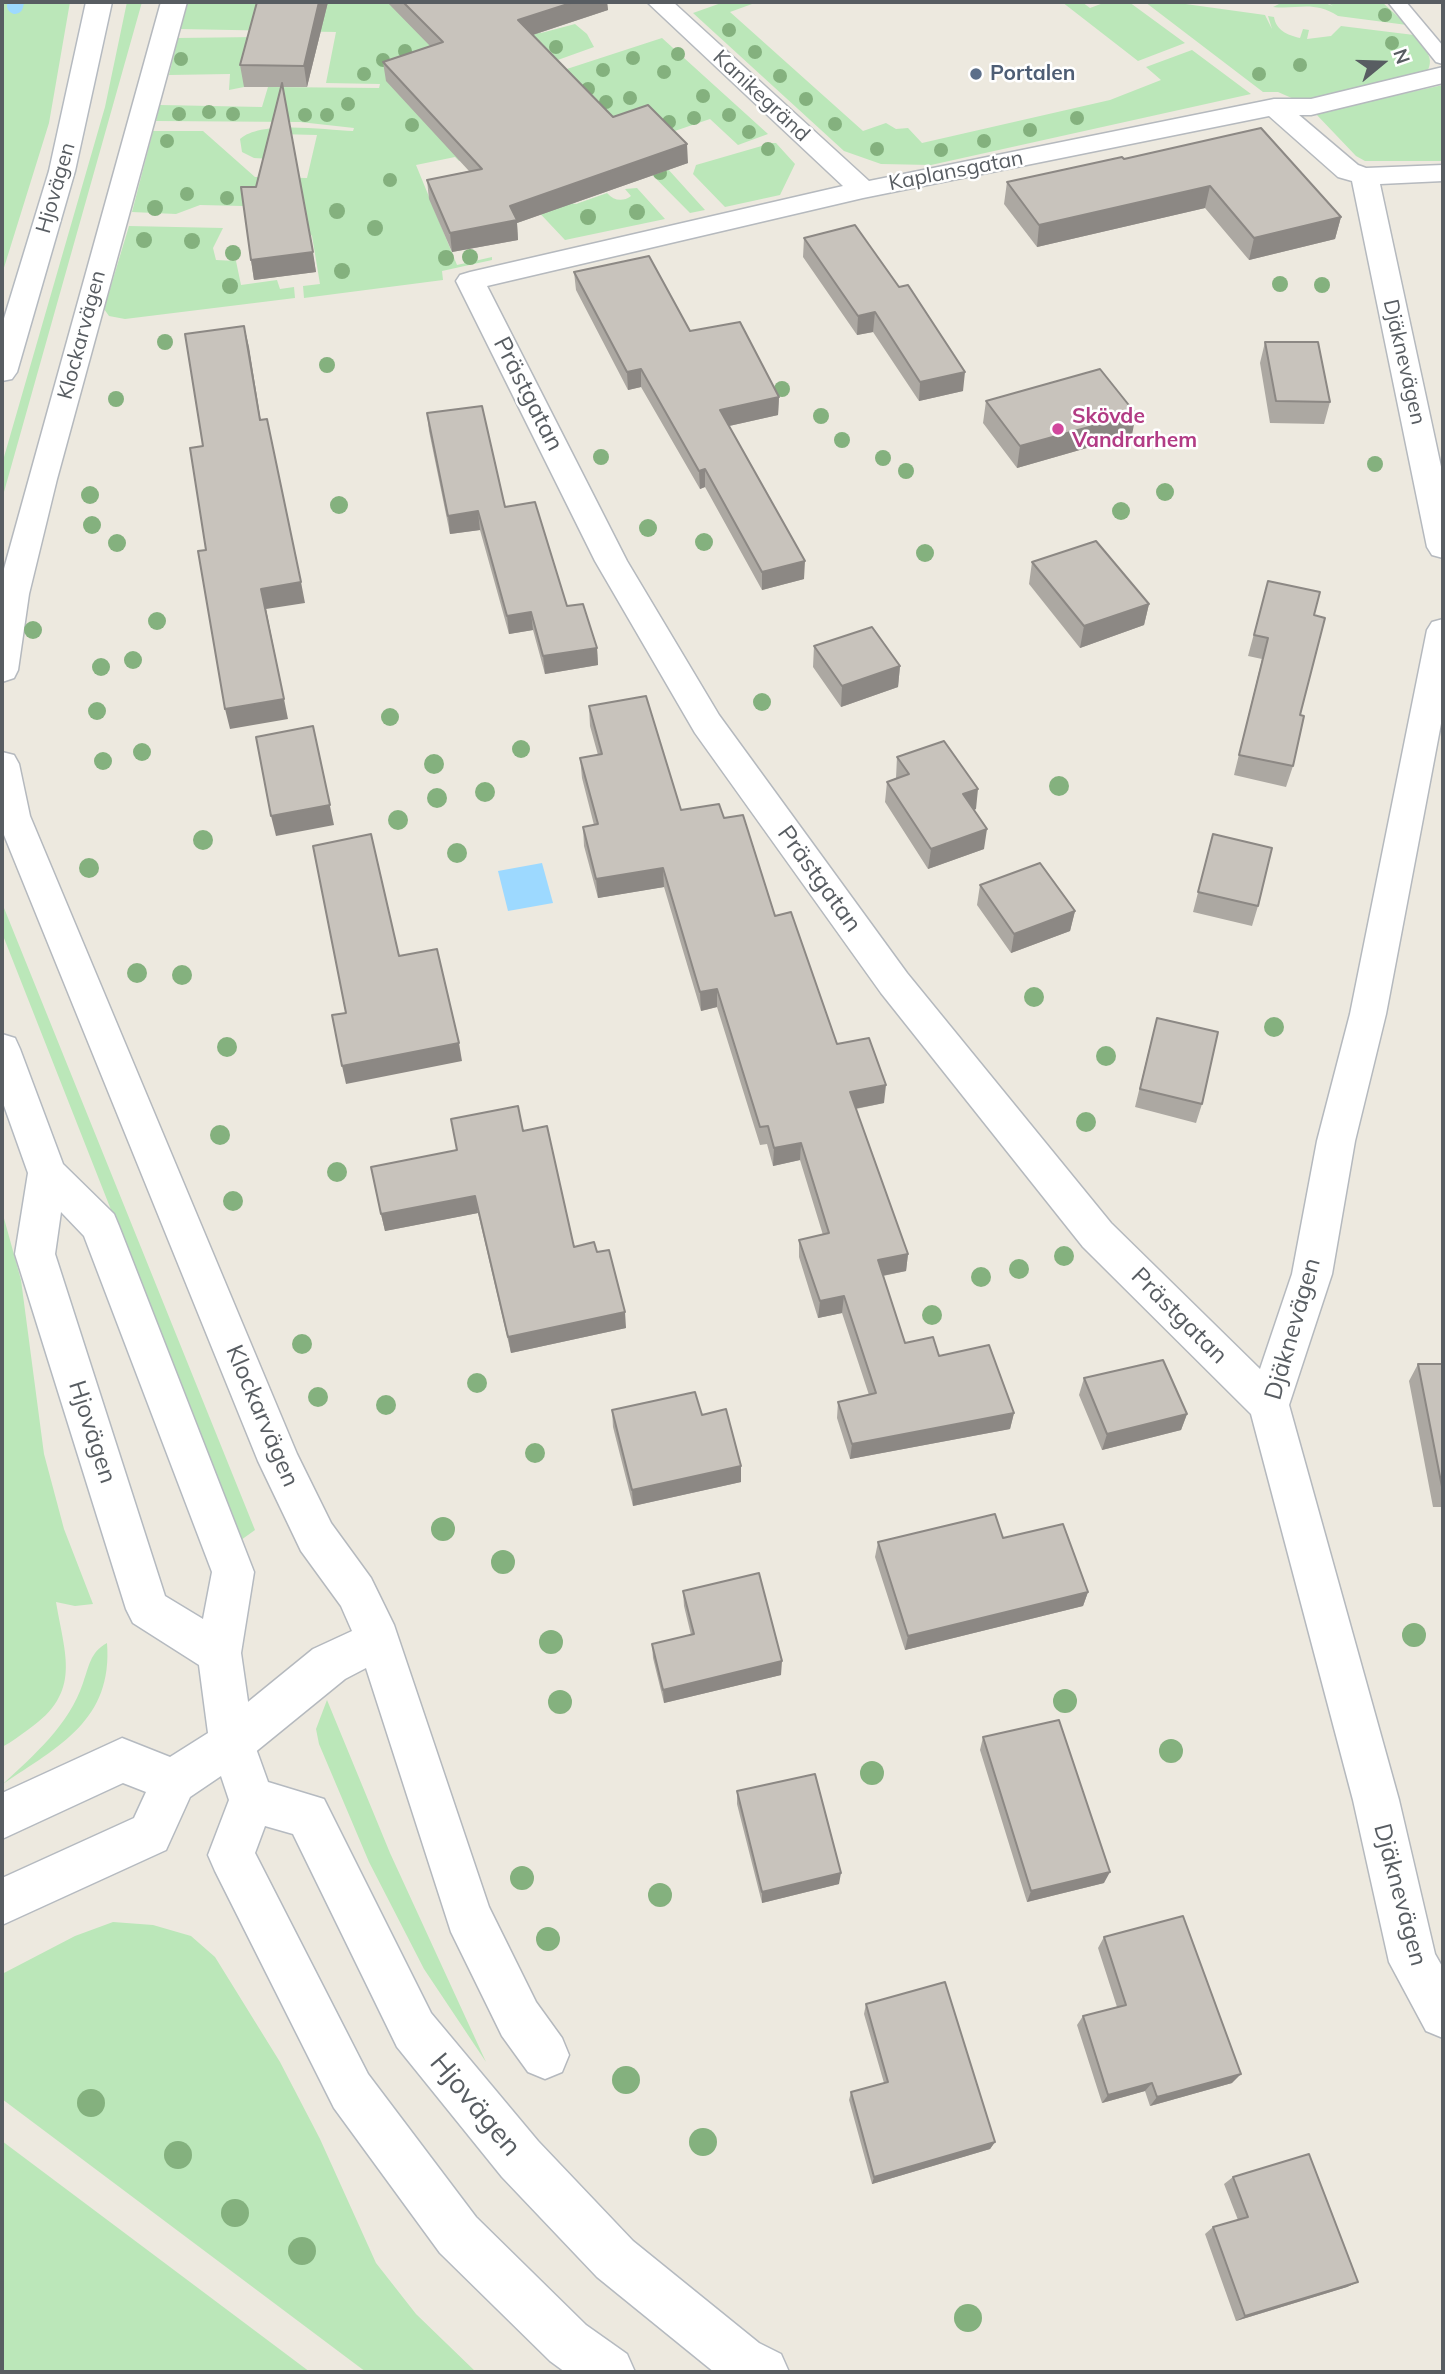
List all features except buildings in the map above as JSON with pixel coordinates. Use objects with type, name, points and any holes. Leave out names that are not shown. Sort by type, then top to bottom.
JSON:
[{"type":"street","name":"Hjovägen","points":[[2,372],[62,171],[99,2]]},
{"type":"street","name":"Klockarvägen","points":[[2,670],[13,594],[42,478],[173,2]]},
{"type":"street","name":"Kanikegränd","points":[[659,2],[863,190]]},
{"type":"street","name":"Kaplansgatan","points":[[471,281],[863,190],[1274,107],[1311,107],[1443,75]]},
{"type":"street","points":[[1274,107],[1348,171],[1365,176],[1443,173]]},
{"type":"street","name":"Djäknevägen","points":[[1365,176],[1443,547]]},
{"type":"street","name":"Prästgatan","points":[[471,281],[611,561],[707,724],[894,983],[1097,1235],[1269,1405]]},
{"type":"street","name":"Djäknevägen","points":[[1443,630],[1368,1014],[1336,1141],[1312,1275],[1269,1405],[1376,1800],[1413,1962],[1443,2014]]},
{"type":"street","name":"Klockarvägen","points":[[2,764],[13,816],[279,1461],[316,1537],[356,1592],[379,1640],[468,1915],[519,2019],[545,2055]]},
{"type":"street","name":"Hjovägen","points":[[2,1049],[47,1172],[100,1226],[233,1572],[219,1653],[232,1743],[252,1800],[308,1815],[414,2030],[520,2160],[615,2259],[741,2361],[763,2372]]},
{"type":"street","name":"Hjovägen","points":[[47,1172],[35,1254],[148,1609],[219,1653]]},
{"type":"street","points":[[2,1902],[150,1834],[174,1781],[232,1743],[329,1664],[379,1640]]},
{"type":"street","points":[[2,1816],[122,1760],[174,1781]]},
{"type":"street","points":[[252,1800],[231,1855],[351,2091],[458,2235],[568,2343],[609,2372]]},
{"type":"lane","points":[[1397,2],[1443,58]]},
{"type":"green space","points":[[2,2],[70,2],[49,123],[2,274]]},
{"type":"green space","points":[[127,2],[142,2],[2,499],[2,464],[105,107]]},
{"type":"green space","points":[[536,2],[521,14],[541,33],[575,24],[587,34],[594,47],[541,66],[432,48],[441,110],[662,38],[768,134],[738,145],[710,119],[660,136],[648,147],[705,210],[690,213],[584,106],[570,203],[576,204],[607,193],[619,200],[625,199],[631,196],[625,189],[637,188],[665,219],[565,240],[483,153],[459,161],[455,157],[416,165],[457,265],[492,257],[492,260],[442,271],[443,280],[304,298],[303,286],[320,284],[312,236],[286,207],[200,205],[176,214],[132,212],[153,131],[203,131],[255,177],[307,178],[317,135],[277,134],[271,159],[254,158],[242,152],[240,139],[250,133],[278,128],[353,131],[354,128],[300,122],[156,121],[160,105],[262,107],[268,87],[379,88],[380,84],[326,83],[336,32],[180,29],[187,4]]},
{"type":"green space","points":[[724,2],[752,4],[730,12],[863,131],[886,123],[896,129],[908,128],[922,143],[1110,100],[1161,80],[1146,67],[1192,50],[1251,94],[931,165],[881,164],[844,151],[693,13]]},
{"type":"green space","points":[[1062,2],[1082,2],[1090,8],[1106,2],[1129,2],[1185,43],[1138,61]]},
{"type":"green space","points":[[1145,2],[1171,2],[1265,15],[1272,29],[1268,16],[1274,17],[1280,29],[1291,35],[1300,38],[1303,29],[1309,30],[1307,39],[1331,36],[1341,26],[1414,35],[1428,54],[1430,64],[1425,76],[1303,103],[1278,92],[1263,92]]},
{"type":"green space","points":[[1283,2],[1322,2],[1333,6],[1326,2],[1382,2],[1407,25],[1338,16],[1321,8],[1273,7]]},
{"type":"green space","points":[[257,37],[244,87],[229,90],[230,74],[169,75],[178,38]]},
{"type":"green space","points":[[1443,85],[1443,161],[1365,161],[1356,156],[1315,113]]},
{"type":"green space","points":[[776,143],[795,164],[780,195],[725,207],[693,174],[696,165]]},
{"type":"green space","points":[[129,226],[223,228],[213,248],[216,260],[236,261],[241,285],[277,280],[280,289],[294,287],[295,298],[125,319],[109,316],[104,309]]},
{"type":"green space","points":[[2,903],[255,1530],[241,1540],[2,933]]},
{"type":"green space","points":[[2,1211],[21,1280],[44,1454],[64,1529],[93,1604],[75,1606],[56,1602],[65,1656],[63,1687],[57,1701],[46,1715],[2,1747]]},
{"type":"green space","points":[[107,1643],[107,1670],[101,1692],[91,1711],[62,1743],[3,1784],[60,1726],[77,1698],[94,1655]]},
{"type":"green space","points":[[327,1700],[390,1853],[486,2062],[424,1969],[369,1862],[319,1744],[316,1729]]},
{"type":"green space","points":[[113,1922],[153,1925],[191,1936],[215,1957],[280,2062],[320,2139],[376,2263],[416,2314],[476,2372],[366,2372],[2,2099],[2,1974],[75,1936]]},
{"type":"green space","points":[[2,2141],[310,2372],[2,2372]]},
{"type":"water","points":[[542,863],[553,903],[508,911],[498,871]]},
{"type":"waterway","points":[[15,6],[16,2]]},
{"type":"place","name":"Portalen","points":[[976,74]]},
{"type":"place","name":"Skövde Vandrarhem","points":[[1058,429]]}]
